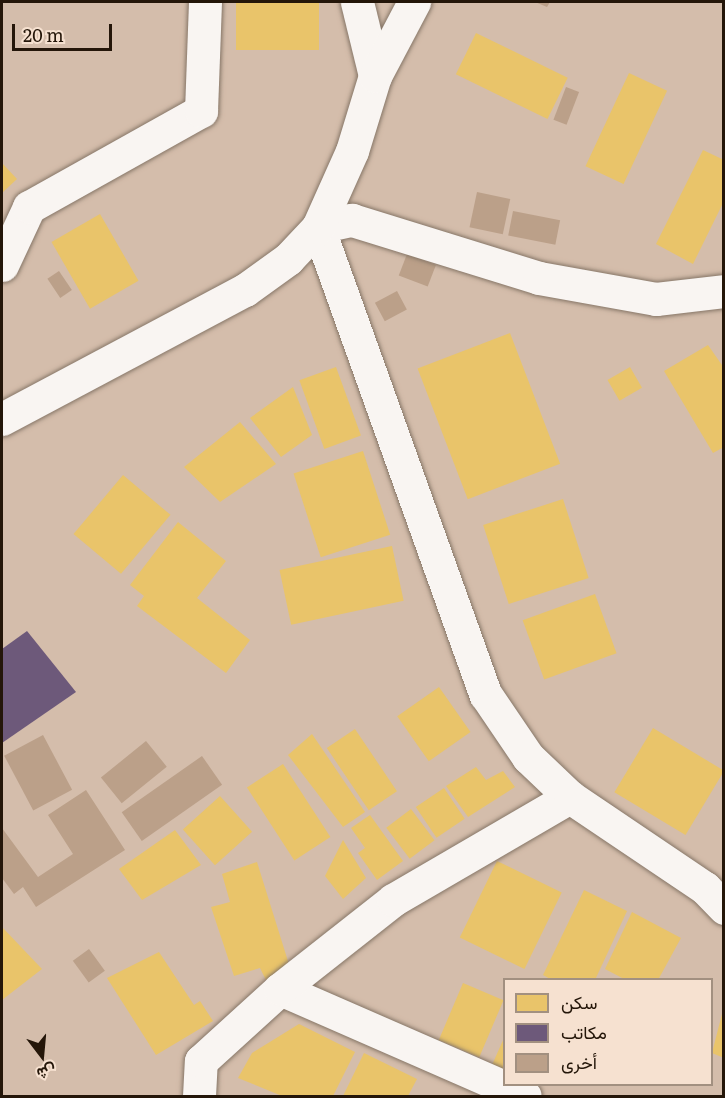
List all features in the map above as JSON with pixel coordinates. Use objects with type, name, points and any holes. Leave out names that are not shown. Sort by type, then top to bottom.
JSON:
[{"type":"street","points":[[2,265],[29,207],[201,111],[205,2]]},
{"type":"street","points":[[357,2],[375,76]]},
{"type":"street","points":[[2,419],[245,290],[288,260],[318,227],[352,151],[375,76],[414,2]]},
{"type":"street","points":[[318,227],[352,220],[539,278],[656,298],[723,291]]},
{"type":"street","points":[[318,227],[486,696],[528,757],[570,797],[705,888],[723,908]]},
{"type":"street","points":[[199,1096],[201,1061],[280,989],[393,900],[570,797]]},
{"type":"street","points":[[280,989],[525,1096]]},
{"type":"building: سكن","points":[[236,2],[319,2],[319,50],[236,50]]},
{"type":"building: سكن","points":[[476,33],[568,78],[548,119],[456,74]]},
{"type":"building: سكن","points":[[629,73],[667,91],[624,184],[585,166]]},
{"type":"building: سكن","points":[[703,150],[724,160],[724,201],[693,264],[656,244]]},
{"type":"building: سكن","points":[[2,163],[17,179],[2,193]]},
{"type":"building: سكن","points":[[100,214],[138,281],[90,309],[52,242]]},
{"type":"building: سكن","points":[[510,333],[560,464],[468,499],[418,368]]},
{"type":"building: سكن","points":[[708,345],[724,368],[724,447],[713,453],[664,371]]},
{"type":"building: سكن","points":[[336,367],[361,436],[324,449],[299,380]]},
{"type":"building: سكن","points":[[630,367],[642,388],[619,401],[607,380]]},
{"type":"building: سكن","points":[[293,387],[312,435],[281,457],[250,418]]},
{"type":"building: سكن","points":[[240,422],[276,464],[220,502],[184,467]]},
{"type":"building: سكن","points":[[363,451],[390,535],[321,557],[294,474]]},
{"type":"building: سكن","points":[[123,475],[170,515],[121,574],[74,534]]},
{"type":"building: سكن","points":[[563,499],[589,578],[509,604],[483,525]]},
{"type":"building: سكن","points":[[178,522],[226,561],[197,598],[250,640],[226,673],[137,606],[144,596],[130,585]]},
{"type":"building: سكن","points":[[392,546],[404,601],[291,625],[280,570]]},
{"type":"building: سكن","points":[[595,594],[617,653],[544,680],[523,620]]},
{"type":"building: سكن","points":[[439,687],[471,732],[429,761],[397,716]]},
{"type":"building: سكن","points":[[653,728],[724,771],[686,835],[614,792]]},
{"type":"building: سكن","points":[[355,729],[397,791],[369,810],[327,748]]},
{"type":"building: سكن","points":[[312,734],[365,812],[343,827],[288,755]]},
{"type":"building: سكن","points":[[283,764],[330,837],[294,860],[247,787]]},
{"type":"building: سكن","points":[[476,767],[486,780],[503,771],[515,787],[468,817],[446,786]]},
{"type":"building: سكن","points":[[444,788],[465,819],[437,838],[416,807]]},
{"type":"building: سكن","points":[[220,796],[252,832],[215,865],[183,829]]},
{"type":"building: سكن","points":[[411,809],[434,840],[410,859],[386,828]]},
{"type":"building: سكن","points":[[370,815],[403,861],[377,880],[358,853],[365,848],[351,828]]},
{"type":"building: سكن","points":[[175,830],[201,865],[142,900],[119,869]]},
{"type":"building: سكن","points":[[343,840],[366,878],[343,899],[325,876]]},
{"type":"building: سكن","points":[[497,861],[562,893],[524,969],[460,937]]},
{"type":"building: سكن","points":[[257,862],[292,974],[267,982],[260,968],[234,976],[211,907],[230,902],[222,874]]},
{"type":"building: سكن","points":[[584,890],[627,911],[596,978],[548,978],[543,975]]},
{"type":"building: سكن","points":[[632,912],[681,938],[659,978],[622,978],[605,969]]},
{"type":"building: سكن","points":[[2,927],[42,969],[2,1000]]},
{"type":"building: سكن","points":[[159,952],[194,1005],[200,1001],[213,1021],[156,1055],[107,978]]},
{"type":"building: سكن","points":[[463,983],[503,1000],[479,1057],[439,1040]]},
{"type":"building: سكن","points":[[724,1010],[724,1058],[713,1053]]},
{"type":"building: سكن","points":[[299,1024],[355,1052],[333,1096],[282,1096],[238,1078],[252,1053]]},
{"type":"building: سكن","points":[[503,1040],[503,1070],[492,1065]]},
{"type":"building: سكن","points":[[364,1053],[417,1079],[408,1096],[343,1096]]},
{"type":"building: مكاتب","points":[[27,631],[76,692],[2,743],[2,649]]},
{"type":"building: أخرى","points":[[535,2],[550,2],[547,7]]},
{"type":"building: أخرى","points":[[566,87],[579,92],[567,125],[553,120]]},
{"type":"building: أخرى","points":[[477,192],[510,199],[503,234],[470,227]]},
{"type":"building: أخرى","points":[[513,211],[560,220],[555,245],[508,236]]},
{"type":"building: أخرى","points":[[407,254],[436,265],[428,287],[399,275]]},
{"type":"building: أخرى","points":[[59,271],[72,290],[60,298],[47,279]]},
{"type":"building: أخرى","points":[[397,291],[407,310],[385,321],[375,303]]},
{"type":"building: أخرى","points":[[43,735],[72,790],[33,810],[4,756]]},
{"type":"building: أخرى","points":[[146,741],[167,767],[122,803],[101,778]]},
{"type":"building: أخرى","points":[[202,756],[222,785],[142,841],[122,812]]},
{"type":"building: أخرى","points":[[86,790],[125,850],[36,907],[23,887],[14,894],[2,878],[2,828],[38,877],[73,854],[48,815]]},
{"type":"building: أخرى","points":[[89,949],[105,971],[89,983],[73,961]]}]
